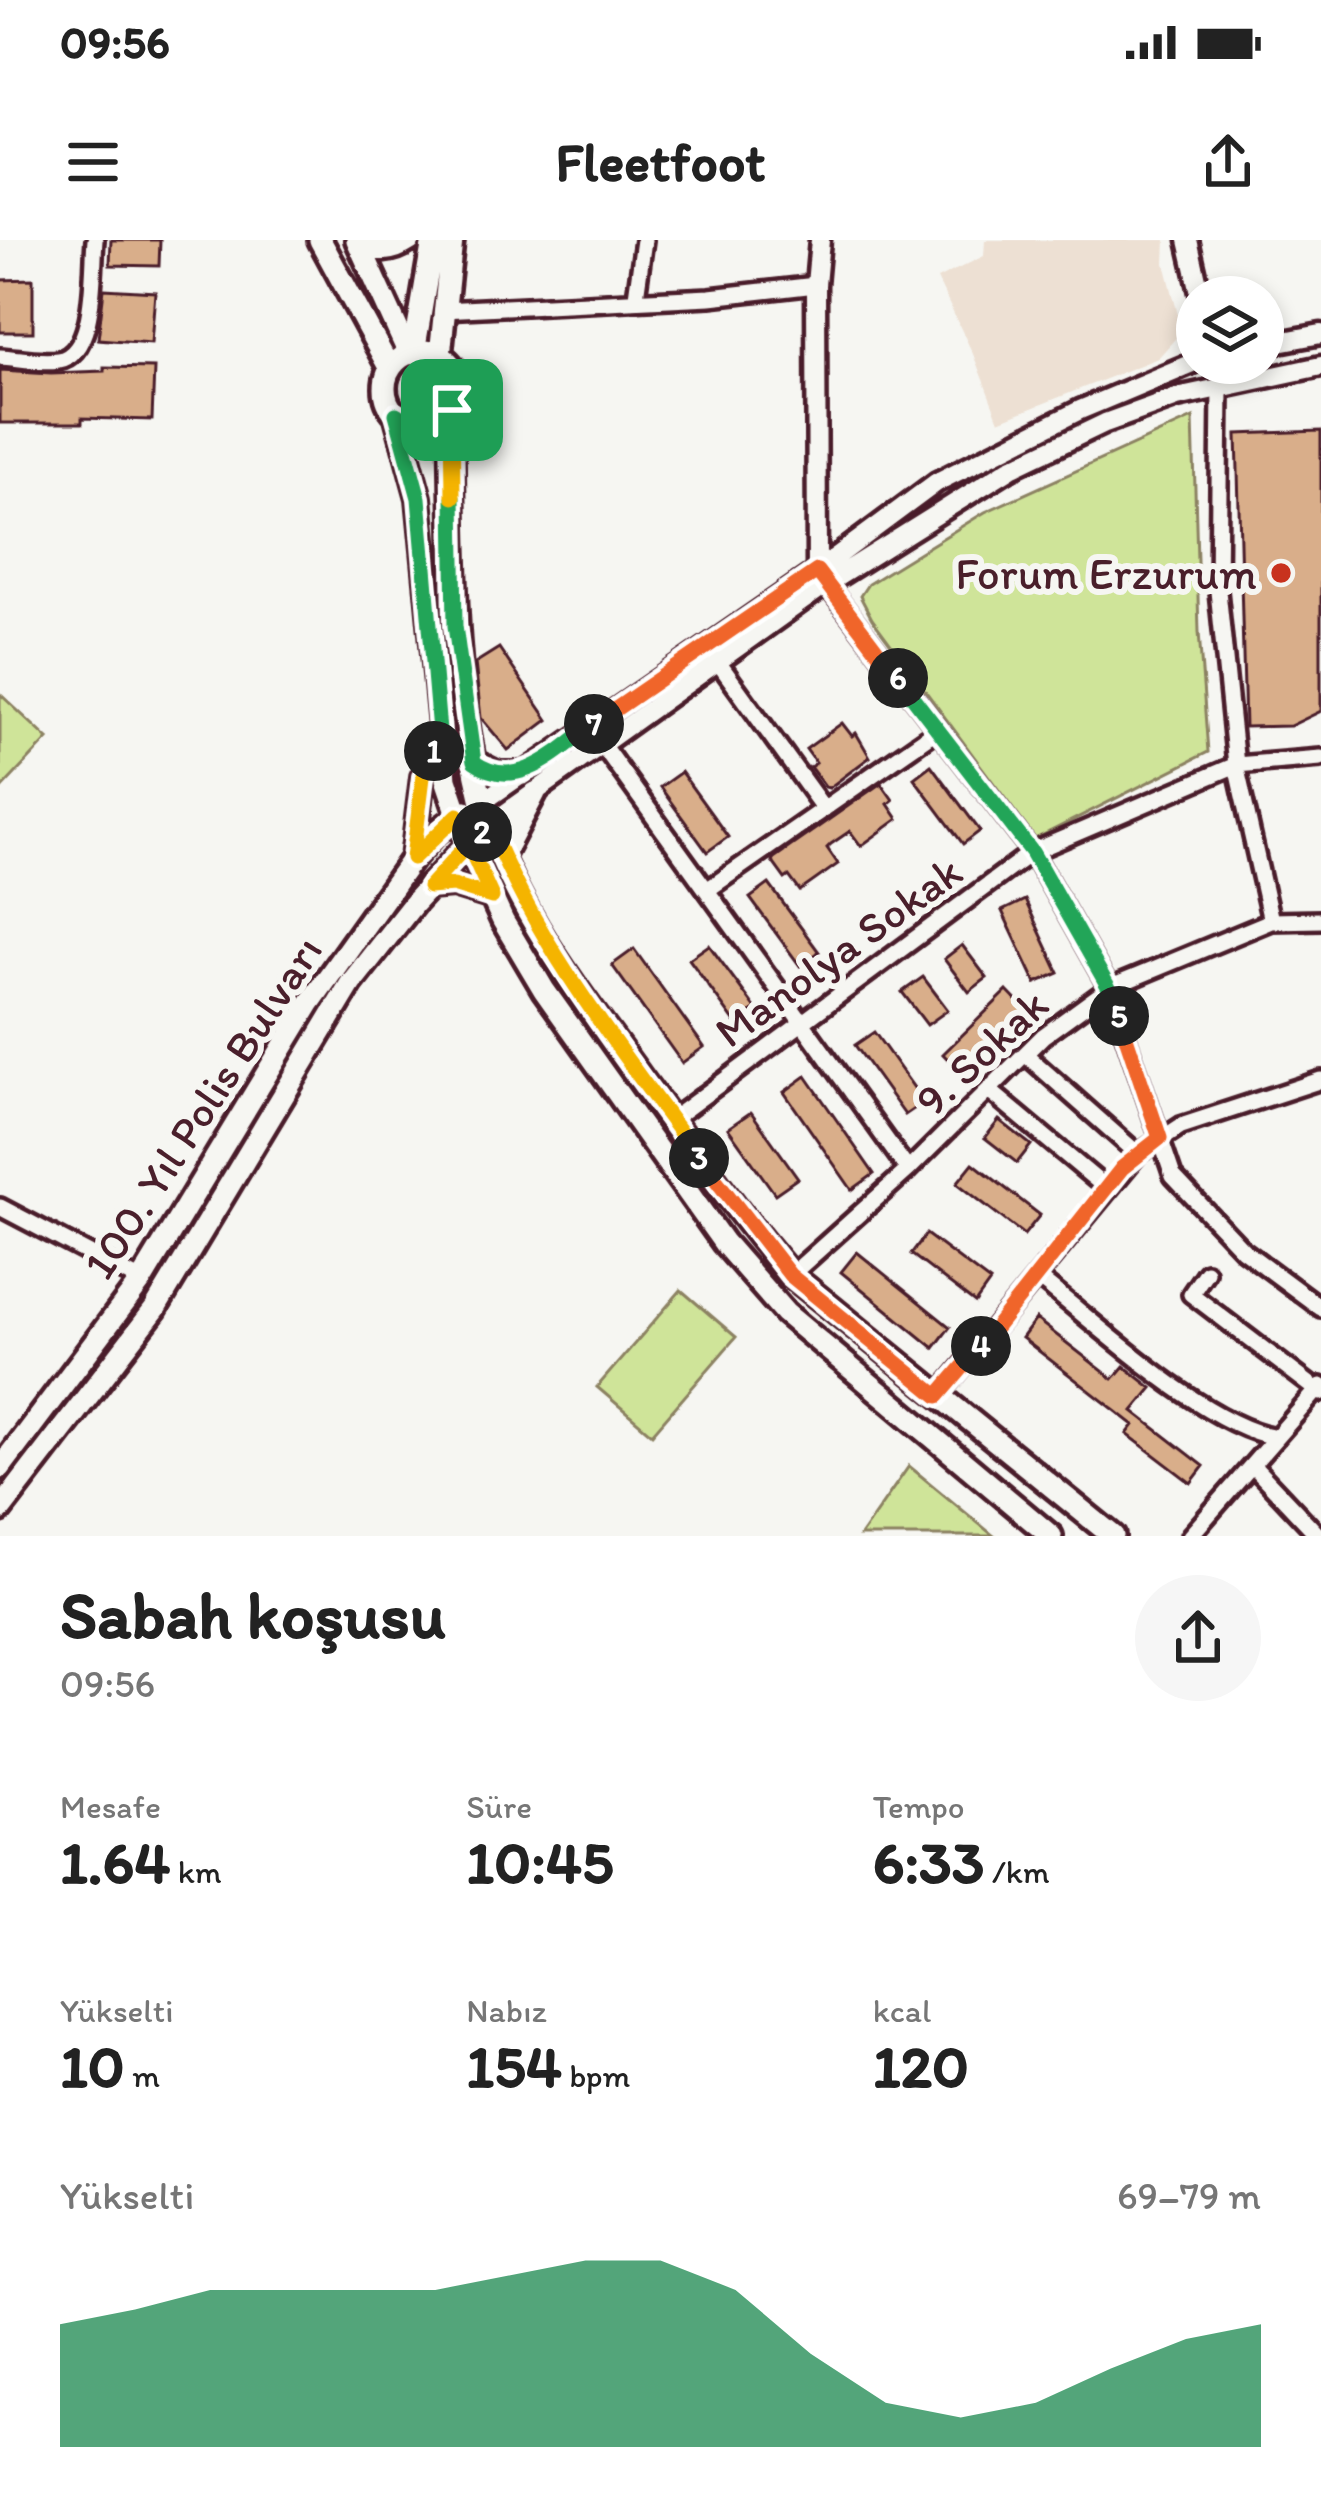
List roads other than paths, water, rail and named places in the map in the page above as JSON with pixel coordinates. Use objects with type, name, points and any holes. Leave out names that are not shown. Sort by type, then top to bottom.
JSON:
[{"type":"main road","points":[[320,240],[390,370],[386,393],[419,498],[446,779],[492,897],[544,990],[751,1278],[785,1313],[1051,1536]]},
{"type":"main road","points":[[358,242],[376,251],[410,240]]},
{"type":"main road","points":[[390,370],[411,353],[433,240]]},
{"type":"main road","points":[[452,240],[440,355],[456,374],[457,399],[452,410],[455,626],[482,802],[535,923],[671,1120],[790,1275],[1113,1536]]},
{"type":"main road","points":[[358,242],[411,353]]},
{"type":"main road","points":[[411,353],[440,355]]},
{"type":"main road","points":[[396,414],[406,422],[431,424],[452,410]]},
{"type":"main road","points":[[413,858],[423,777],[440,743]]},
{"type":"main road","points":[[474,762],[529,784],[502,856]]},
{"type":"main road","name":"100. Yıl Polis Bulvarı","points":[[0,1468],[141,1281],[309,1004],[413,858],[458,815],[482,802]]},
{"type":"main road","points":[[0,1510],[155,1309],[350,983],[429,887],[489,825]]},
{"type":"main road","points":[[429,887],[453,885],[492,897]]},
{"type":"street","points":[[0,357],[62,361],[76,350],[86,336],[95,240]]},
{"type":"street","points":[[637,297],[644,240]]},
{"type":"street","points":[[820,240],[816,285],[822,577],[1032,852],[1109,988],[1173,1176],[1243,1250],[1321,1308]]},
{"type":"street","points":[[1188,240],[1196,276]]},
{"type":"street","points":[[442,310],[710,297],[816,285]]},
{"type":"street","points":[[1284,341],[1321,334]]},
{"type":"street","points":[[489,825],[529,784],[822,577],[1011,468],[1106,423],[1177,398],[1321,366]]},
{"type":"street","points":[[482,802],[603,746],[718,662],[937,482],[1080,410],[1176,370]]},
{"type":"street","points":[[1220,384],[1218,591],[1236,765],[1271,921]]},
{"type":"street","points":[[718,662],[824,809]]},
{"type":"street","points":[[707,890],[938,730]]},
{"type":"street","points":[[603,746],[908,1170]]},
{"type":"street","name":"Manolya Sokak","points":[[671,1120],[1032,852],[1236,765],[1321,758]]},
{"type":"street","name":"9. Sokak","points":[[790,1275],[908,1170],[1043,1036],[1109,988],[1271,921],[1321,920]]},
{"type":"street","points":[[1025,1054],[1138,1154]]},
{"type":"street","points":[[938,1396],[1138,1154],[1181,1126],[1321,1079]]},
{"type":"street","points":[[990,1091],[1106,1188]]},
{"type":"street","points":[[0,1207],[141,1281]]},
{"type":"street","points":[[1190,1536],[1320,1390],[1191,1294],[1205,1272]]},
{"type":"street","points":[[1037,1277],[1196,1402],[1250,1433],[1276,1437]]},
{"type":"street","points":[[1252,1465],[1319,1536]]},
{"type":"place","name":"Forum Erzurum","points":[[1281,573]]}]
